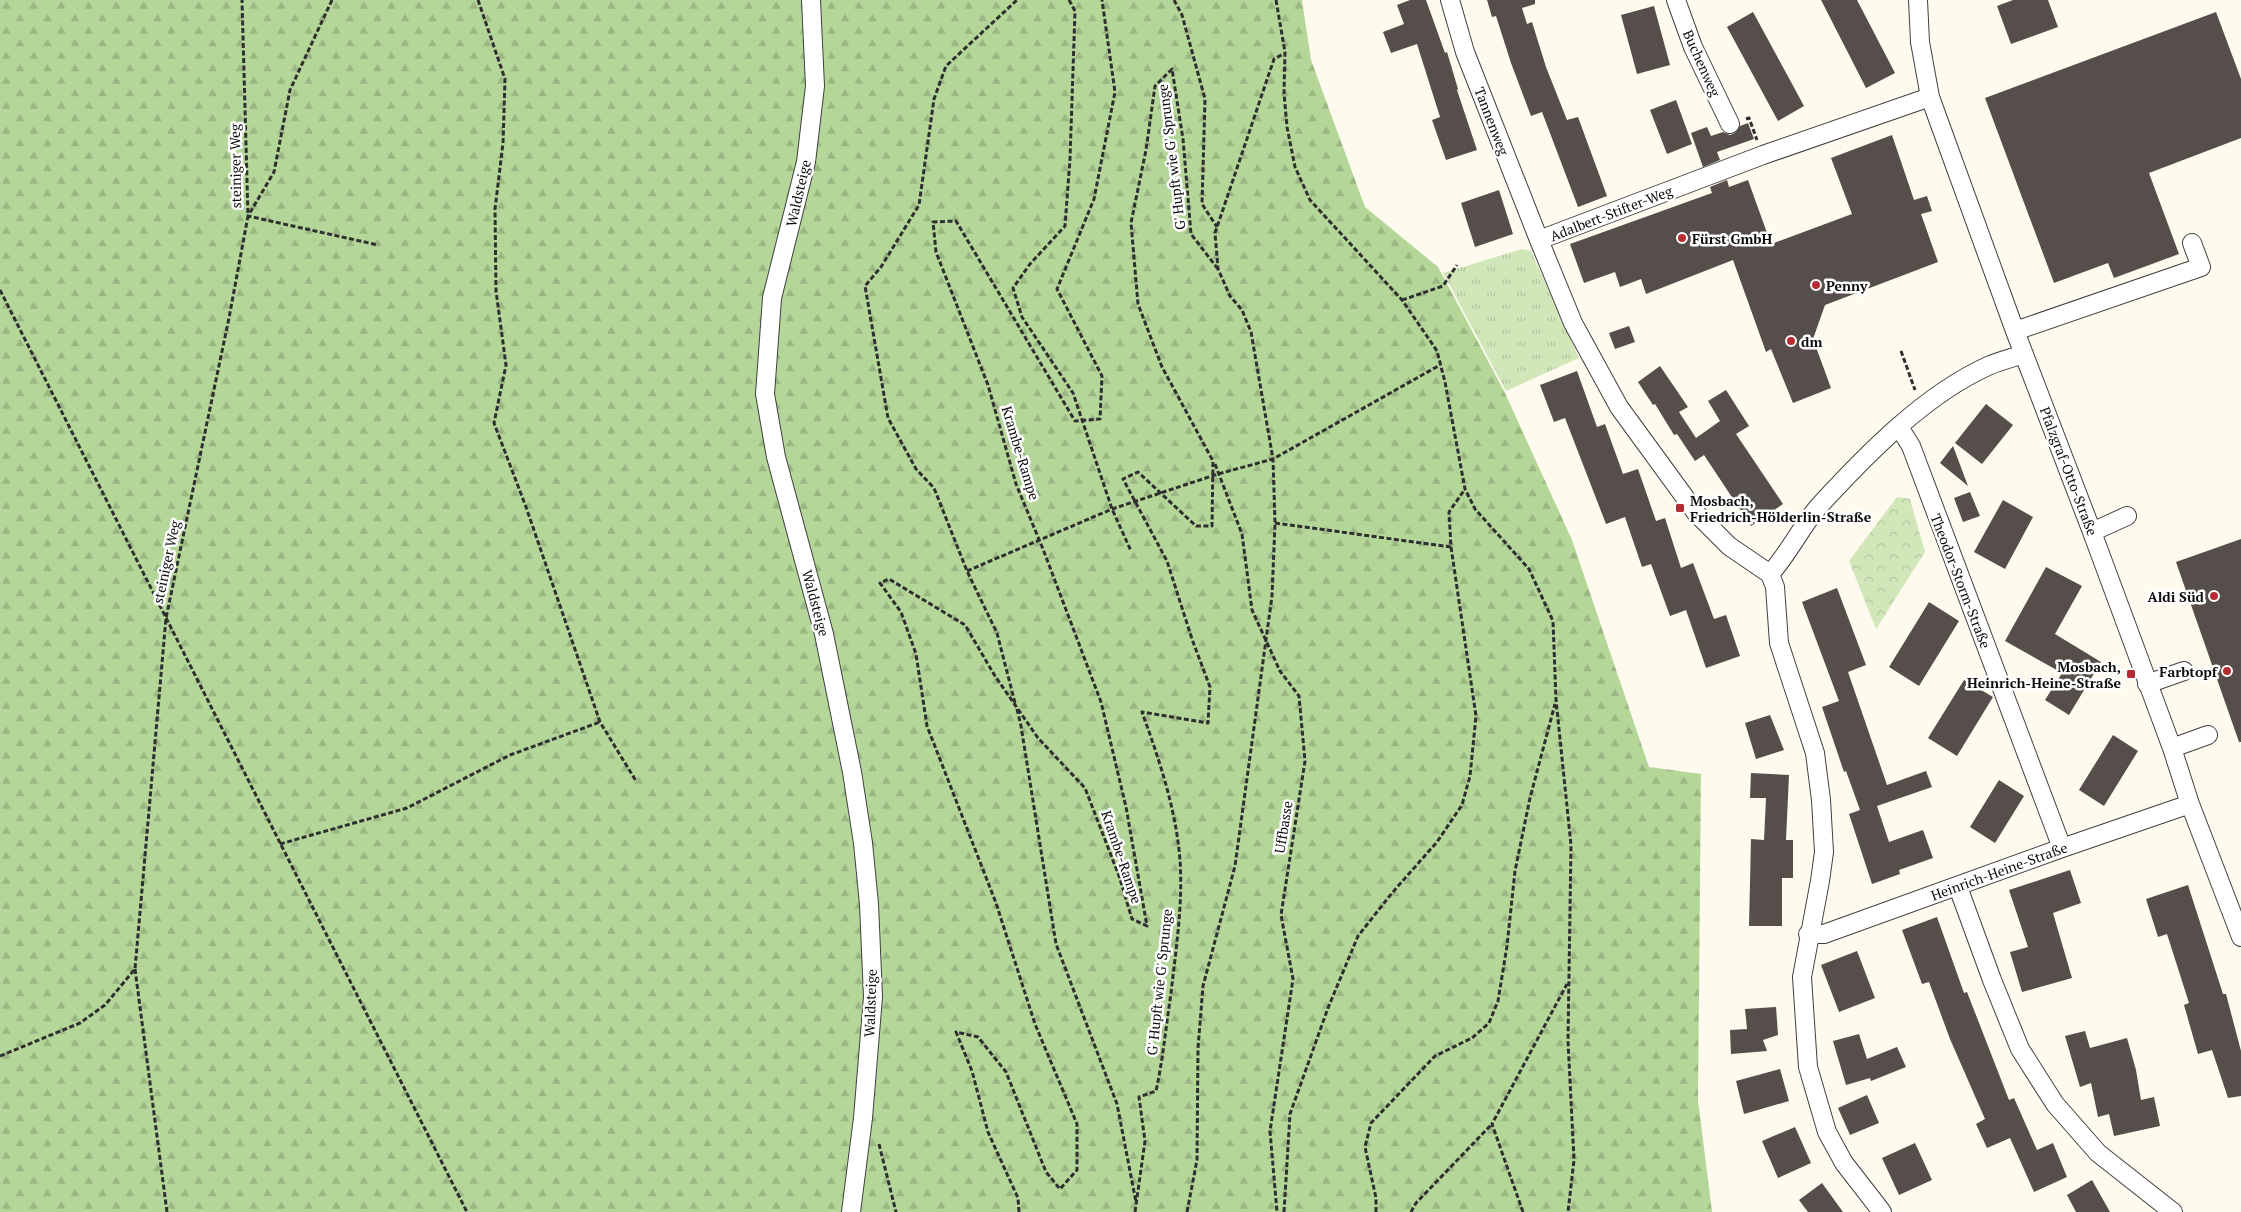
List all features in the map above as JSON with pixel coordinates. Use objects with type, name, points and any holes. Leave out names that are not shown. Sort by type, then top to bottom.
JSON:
[{"type":"street","name":"Waldsteige","points":[[810,0],[815,86],[810,134],[806,162],[772,298],[765,394],[776,457],[824,634],[852,772],[863,844],[869,904],[873,997],[863,1118],[851,1212]]},
{"type":"street","name":"Tannenweg","points":[[1450,0],[1465,52],[1539,240]]},
{"type":"street","name":"Buchenweg","points":[[1676,0],[1693,47],[1730,124]]},
{"type":"street","name":"Pfalzgraf-Otto-Straße","points":[[1918,0],[1920,42],[1930,97],[2015,331],[2172,748],[2190,804],[2235,907],[2241,937]]},
{"type":"street","name":"Adalbert-Stifter-Weg","points":[[1770,574],[1729,546],[1697,514],[1619,407],[1573,323],[1539,240],[1763,155],[1930,97]]},
{"type":"street","points":[[2015,331],[2201,267],[2192,243]]},
{"type":"street","points":[[1882,1212],[1844,1163],[1827,1132],[1808,1067],[1802,978],[1808,934],[1820,881],[1824,852],[1821,800],[1815,753],[1779,644],[1775,587],[1770,574],[1785,558],[1818,508],[1899,428],[1944,391],[1988,366],[2024,354]]},
{"type":"street","name":"Theodor-Storm-Straße","points":[[1899,428],[1910,446],[2062,848]]},
{"type":"street","points":[[2092,532],[2127,516]]},
{"type":"street","points":[[2147,684],[2184,671]]},
{"type":"street","points":[[2172,748],[2208,735]]},
{"type":"street","name":"Heinrich-Heine-Straße","points":[[1808,934],[1824,934],[2190,804]]},
{"type":"street","points":[[1958,887],[2020,1049],[2055,1104],[2098,1153],[2173,1212]]},
{"type":"path","name":"steiniger Weg","points":[[167,1212],[134,969],[152,755],[166,618],[230,318],[248,216],[242,0]]},
{"type":"path","points":[[332,0],[290,90],[274,172],[248,216],[378,245]]},
{"type":"path","points":[[478,0],[505,79],[503,144],[495,209],[496,291],[506,364],[494,423],[526,507],[600,722],[636,781]]},
{"type":"path","points":[[1017,0],[946,66],[934,99],[919,205],[881,267],[865,286],[888,418],[916,469],[934,488],[967,571],[997,633],[1021,726],[1056,944],[1117,1104],[1136,1212]]},
{"type":"path","points":[[1069,0],[1075,11],[1070,159],[1065,226],[1030,264],[1013,288],[1022,317],[1074,393],[1112,509],[1131,551]]},
{"type":"path","points":[[1082,421],[1100,419],[1102,376],[1057,289],[1094,199],[1115,92],[1102,0]]},
{"type":"path","points":[[1174,0],[1182,15],[1205,99],[1202,204],[1217,227]]},
{"type":"path","points":[[1276,0],[1285,52],[1284,93],[1287,127],[1295,167],[1310,200],[1402,300],[1437,351],[1465,490],[1475,509],[1529,569],[1553,621],[1556,700],[1570,845],[1568,1041],[1574,1160],[1568,1212]]},
{"type":"path","points":[[1186,1212],[1197,1160],[1198,1048],[1203,986],[1235,866],[1272,596],[1275,523],[1273,459],[1251,332],[1242,310],[1230,296],[1218,270],[1215,233],[1274,59],[1285,52]]},
{"type":"path","name":"G' Hupft wie G' Sprunge","points":[[1136,1206],[1145,1141],[1139,1097],[1156,1091],[1162,1061],[1178,937],[1180,860],[1162,774],[1142,712],[1208,723],[1210,687],[1192,639],[1167,561],[1123,479],[1138,472],[1196,526],[1212,526],[1214,462],[1162,367],[1138,304],[1131,223],[1146,150],[1155,86],[1172,69],[1183,139],[1191,234],[1218,270]]},
{"type":"path","points":[[1730,124],[1749,118],[1763,155]]},
{"type":"path","name":"Krambe-Rampe","points":[[1019,1212],[1018,1198],[988,1132],[972,1071],[956,1032],[978,1037],[1006,1072],[1046,1172],[1060,1189],[1078,1170],[1076,1124],[1035,1024],[996,903],[927,726],[916,654],[901,612],[880,583],[889,579],[965,625],[995,676],[1038,738],[1085,788],[1119,876],[1132,919],[1147,926],[1126,807],[1101,702],[1016,484],[988,385],[936,252],[933,222],[956,220],[1076,422],[1082,421]]},
{"type":"path","points":[[1402,300],[1443,286],[1457,266]]},
{"type":"path","points":[[0,290],[467,1212]]},
{"type":"path","points":[[1901,351],[1918,398]]},
{"type":"path","points":[[967,571],[1112,509],[1218,474],[1273,459],[1440,365]]},
{"type":"path","name":"Uffbasse","points":[[1214,462],[1242,534],[1252,610],[1280,671],[1300,696],[1305,761],[1281,915],[1293,979],[1270,1131],[1277,1212]]},
{"type":"path","points":[[1284,1212],[1290,1114],[1328,1008],[1358,936],[1438,842],[1462,805],[1470,776],[1476,716],[1451,548],[1449,512],[1465,490]]},
{"type":"path","points":[[1275,523],[1451,548]]},
{"type":"path","points":[[1376,1212],[1376,1198],[1365,1147],[1371,1123],[1435,1056],[1472,1038],[1489,1023],[1498,1002],[1507,946],[1515,871],[1530,798],[1556,700]]},
{"type":"path","points":[[280,844],[407,808],[510,755],[600,722]]},
{"type":"path","points":[[0,1056],[80,1023],[105,1005],[134,969]]},
{"type":"path","points":[[1411,1212],[1416,1203],[1492,1124],[1568,982]]},
{"type":"path","points":[[863,1118],[876,1132],[896,1212]]},
{"type":"path","points":[[1492,1124],[1523,1212]]},
{"type":"green space","points":[[0,0],[1302,0],[1311,60],[1365,207],[1438,267],[1505,393],[1572,540],[1649,767],[1701,774],[1698,1100],[1712,1212],[0,1212]]},
{"type":"green space","points":[[1522,249],[1531,251],[1579,358],[1506,391],[1443,273]]},
{"type":"green space","points":[[1897,497],[1910,499],[1925,552],[1876,629],[1849,561]]},
{"type":"building","points":[[1410,0],[1426,0],[1445,53],[1447,52],[1457,90],[1477,150],[1446,160],[1432,120],[1440,117],[1417,44],[1391,53],[1383,32],[1404,24],[1397,5]]},
{"type":"building","points":[[1487,0],[1535,0],[1535,4],[1522,8],[1527,24],[1532,22],[1546,67],[1567,120],[1578,117],[1607,196],[1578,207],[1542,112],[1531,116],[1496,16],[1492,17]]},
{"type":"building","points":[[1821,0],[1857,0],[1895,73],[1866,88]]},
{"type":"building","points":[[2013,0],[2048,0],[2058,27],[2011,44],[1997,6]]},
{"type":"building","points":[[1654,6],[1670,65],[1637,74],[1621,15]]},
{"type":"building","points":[[1753,12],[1804,106],[1778,121],[1727,27]]},
{"type":"building","points":[[2216,12],[2241,79],[2241,138],[2149,173],[2179,254],[2114,278],[2108,263],[2054,283],[1985,98]]},
{"type":"building","points":[[1676,100],[1692,144],[1667,154],[1650,110]]},
{"type":"building","points":[[1748,123],[1754,139],[1717,152],[1720,160],[1703,167],[1691,133],[1707,127],[1711,136],[1723,132],[1730,135],[1735,133],[1740,126]]},
{"type":"building","points":[[1892,135],[1914,200],[1927,196],[1932,211],[1921,214],[1938,262],[1825,305],[1813,339],[1831,388],[1793,403],[1771,349],[1766,352],[1733,260],[1646,294],[1641,279],[1620,287],[1615,272],[1584,283],[1570,244],[1712,193],[1710,187],[1727,180],[1729,187],[1748,180],[1771,244],[1852,214],[1831,158]]},
{"type":"building","points":[[1499,190],[1513,234],[1475,247],[1461,203]]},
{"type":"building","points":[[1629,326],[1635,342],[1615,349],[1609,333]]},
{"type":"building","points":[[1660,366],[1688,407],[1679,412],[1696,438],[1720,421],[1708,401],[1726,390],[1749,426],[1736,434],[1783,504],[1751,526],[1704,455],[1695,461],[1677,434],[1674,435],[1655,404],[1653,405],[1638,382]]},
{"type":"building","points":[[1577,371],[1597,427],[1605,424],[1623,474],[1638,469],[1656,521],[1665,518],[1681,568],[1693,563],[1714,619],[1726,615],[1740,656],[1706,668],[1686,610],[1670,616],[1651,564],[1642,567],[1625,517],[1606,524],[1565,418],[1554,422],[1540,385]]},
{"type":"building","points":[[1986,404],[2013,425],[1982,464],[1955,443]]},
{"type":"building","points":[[1953,446],[1968,486],[1940,463]]},
{"type":"building","points":[[1970,492],[1980,516],[1963,522],[1954,498]]},
{"type":"building","points":[[2003,500],[2033,517],[2005,569],[1974,552]]},
{"type":"building","name":"Aldi Süd","points":[[2241,539],[2241,742],[2239,742],[2176,562]]},
{"type":"building","points":[[2046,567],[2082,586],[2055,634],[2101,662],[2069,715],[2045,700],[2062,673],[2005,641]]},
{"type":"building","points":[[1837,588],[1866,665],[1848,672],[1887,785],[1926,771],[1932,787],[1877,806],[1889,842],[1923,830],[1933,858],[1899,870],[1900,874],[1872,884],[1849,814],[1860,810],[1846,771],[1844,772],[1822,707],[1839,701],[1802,602]]},
{"type":"building","points":[[1929,602],[1959,621],[1919,686],[1889,667]]},
{"type":"building","points":[[1964,680],[1993,697],[1957,756],[1928,738]]},
{"type":"building","points":[[1770,715],[1784,750],[1756,759],[1745,723]]},
{"type":"building","points":[[2113,735],[2138,751],[2104,806],[2079,790]]},
{"type":"building","points":[[1751,773],[1789,775],[1786,840],[1793,840],[1793,878],[1782,878],[1782,926],[1749,926],[1751,839],[1764,840],[1766,798],[1750,798]]},
{"type":"building","points":[[1999,780],[2024,796],[1995,843],[1970,827]]},
{"type":"building","points":[[2070,870],[2081,903],[2053,913],[2072,978],[2022,992],[2010,952],[2028,947],[2009,890]]},
{"type":"building","points":[[2188,885],[2223,994],[2226,994],[2241,1051],[2241,1096],[2228,1098],[2212,1050],[2198,1054],[2184,1005],[2189,1003],[2167,934],[2158,937],[2146,899]]},
{"type":"building","points":[[1937,917],[1964,993],[1967,992],[2009,1100],[2014,1098],[2037,1150],[2053,1143],[2067,1177],[2034,1192],[2010,1138],[1987,1148],[1976,1124],[1985,1119],[1950,1039],[1929,982],[1922,984],[1902,930]]},
{"type":"building","points":[[1857,951],[1875,998],[1839,1012],[1821,965]]},
{"type":"building","points":[[1776,1007],[1778,1035],[1763,1040],[1767,1051],[1731,1054],[1730,1030],[1747,1029],[1745,1009]]},
{"type":"building","points":[[2085,1031],[2090,1048],[2127,1038],[2136,1070],[2141,1100],[2154,1097],[2160,1126],[2114,1136],[2109,1114],[2098,1117],[2091,1083],[2080,1087],[2065,1036]]},
{"type":"building","points":[[1859,1034],[1867,1059],[1897,1047],[1906,1067],[1871,1081],[1870,1078],[1846,1085],[1833,1041]]},
{"type":"building","points":[[1780,1069],[1789,1101],[1744,1114],[1736,1081]]},
{"type":"building","points":[[1867,1095],[1879,1123],[1850,1135],[1838,1108]]},
{"type":"building","points":[[1795,1127],[1811,1163],[1778,1178],[1762,1141]]},
{"type":"building","points":[[1915,1143],[1932,1180],[1899,1195],[1882,1158]]},
{"type":"building","points":[[2092,1180],[2110,1212],[2076,1212],[2067,1195]]},
{"type":"building","points":[[1822,1183],[1843,1212],[1808,1212],[1799,1200]]},
{"type":"place","name":"Fürst GmbH","points":[[1682,238]]},
{"type":"place","name":"Penny","points":[[1816,285]]},
{"type":"place","name":"dm","points":[[1791,341]]},
{"type":"place","name":"Mosbach, Friedrich-Hölderlin-Straße","points":[[1680,508]]},
{"type":"place","name":"Aldi Süd","points":[[2214,596]]},
{"type":"place","name":"Farbtopf","points":[[2227,671]]},
{"type":"place","name":"Mosbach, Heinrich-Heine-Straße","points":[[2131,674]]}]
